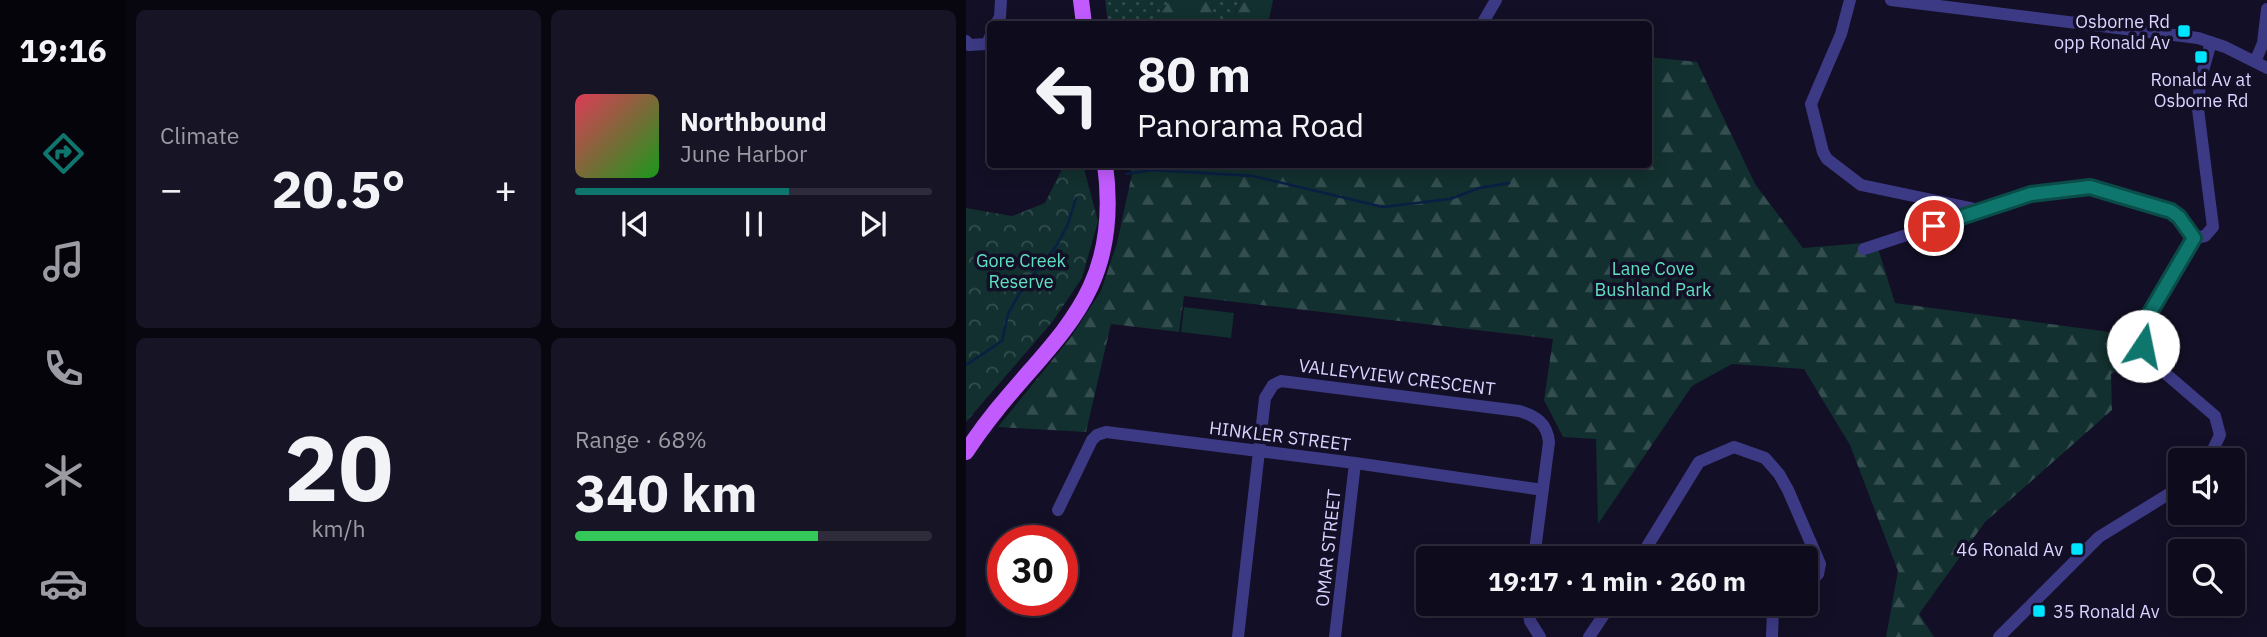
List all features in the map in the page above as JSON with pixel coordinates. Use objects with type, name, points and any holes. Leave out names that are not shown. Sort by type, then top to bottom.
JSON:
[{"type":"main road","points":[[1081,0],[1084,21]]},
{"type":"main road","points":[[966,452],[998,408],[1075,318],[1084,302],[1101,263],[1106,241],[1108,205],[1105,168]]},
{"type":"street","points":[[998,21],[1001,0]]},
{"type":"street","points":[[1484,21],[1496,0]]},
{"type":"street","points":[[1850,0],[1841,34],[1811,104],[1827,159],[1861,184],[1980,210]]},
{"type":"street","points":[[1891,0],[2211,42],[2267,68]]},
{"type":"street","points":[[2255,62],[2263,43],[2267,9]]},
{"type":"street","points":[[966,41],[969,45],[987,44]]},
{"type":"street","points":[[2211,42],[2200,82],[2198,109],[2213,226],[2205,236],[2194,238],[2148,314],[2141,331],[2141,340],[2151,361],[2215,416],[2220,435],[2214,448]]},
{"type":"street","points":[[1864,249],[2031,194],[2090,187],[2171,211],[2179,217],[2194,238]]},
{"type":"street","name":"VALLEYVIEW CRESCENT","points":[[1258,452],[1265,398],[1273,385],[1281,381],[1519,411],[1543,422],[1548,433],[1542,490]]},
{"type":"street","name":"HINKLER STREET","points":[[1058,510],[1088,446],[1101,433],[1355,463],[1542,490]]},
{"type":"street","points":[[1647,546],[1699,462],[1734,447],[1765,458],[1788,490],[1812,546]]},
{"type":"street","points":[[1238,637],[1258,452]]},
{"type":"street","name":"OMAR STREET","points":[[1335,637],[1355,463]]},
{"type":"street","points":[[1535,546],[1542,490]]},
{"type":"street","points":[[1999,637],[2099,537],[2168,494]]},
{"type":"street","points":[[1529,616],[1540,637]]},
{"type":"street","points":[[1589,637],[1603,616]]},
{"type":"street","points":[[1773,616],[1773,637]]},
{"type":"green space","points":[[1105,0],[1240,0],[1233,21],[1108,21]]},
{"type":"green space","points":[[1170,0],[1210,0],[1216,21],[1156,21]]},
{"type":"green space","points":[[1240,0],[1273,0],[1269,21],[1233,21]]},
{"type":"green space","name":"Lane Cove Bushland Park","points":[[1652,57],[1697,62],[1755,184],[1803,248],[1876,242],[1895,303],[2124,334],[2134,363],[2111,374],[2112,410],[1985,522],[1919,614],[1934,637],[1886,637],[1898,571],[1850,445],[1804,369],[1732,364],[1692,386],[1598,524],[1596,439],[1563,437],[1544,400],[1553,339],[1184,296],[1179,332],[1111,324],[1086,432],[998,427],[1071,337],[1101,291],[1117,243],[1132,174],[1130,168],[1652,168]]},
{"type":"green space","name":"Gore Creek Reserve","points":[[1062,168],[1084,168],[1098,221],[1082,278],[1053,321],[966,422],[966,208],[1012,216],[1045,203]]},
{"type":"green space","points":[[1184,307],[1234,313],[1231,338],[1181,332]]},
{"type":"waterway","points":[[1126,174],[1152,170],[1253,176],[1383,207],[1450,199],[1479,188],[1509,183]]},
{"type":"waterway","points":[[966,365],[1002,341],[1008,314],[1022,289],[1057,245],[1068,224],[1076,198]]},
{"type":"place","name":"Osborne Rd opp Ronald Av","points":[[2184,31]]},
{"type":"place","name":"Ronald Av at Osborne Rd","points":[[2201,57]]},
{"type":"place","name":"46 Ronald Av","points":[[2077,549]]},
{"type":"place","name":"35 Ronald Av","points":[[2039,611]]},
{"type":"route","points":[[1934,226],[2031,194],[2090,187],[2171,211],[2179,217],[2194,238],[2148,314],[2141,331],[2143,346]]}]
